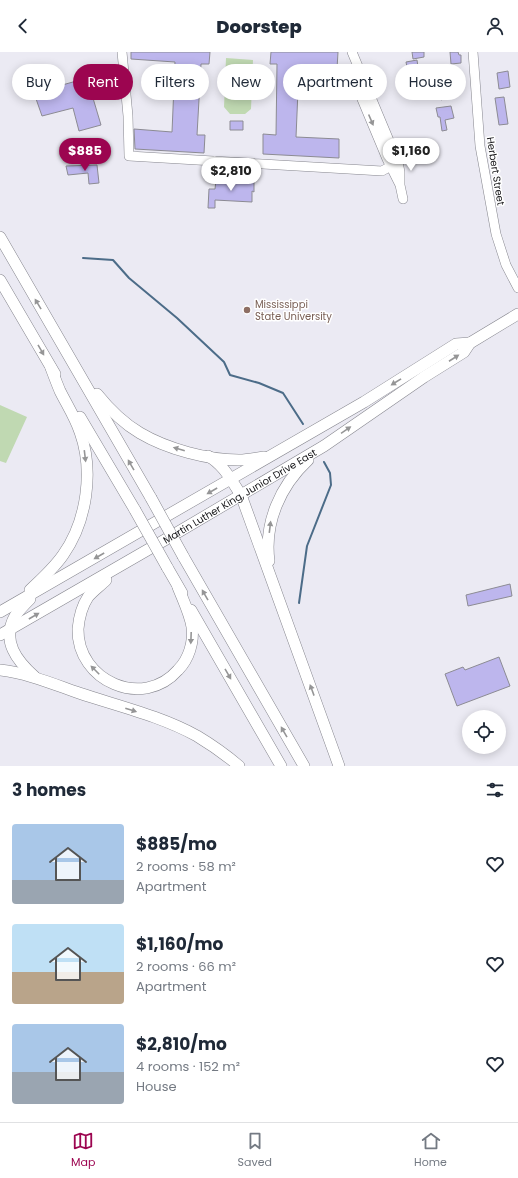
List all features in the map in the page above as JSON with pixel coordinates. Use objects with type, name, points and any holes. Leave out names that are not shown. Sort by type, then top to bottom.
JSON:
[{"type":"main road","points":[[0,238],[304,766]]},
{"type":"main road","points":[[0,280],[135,510],[281,766]]},
{"type":"main road","name":"Martin Luther King, Junior Drive East","points":[[0,636],[324,446],[417,382],[464,352],[470,343],[518,314]]},
{"type":"main road","points":[[49,322],[95,392],[120,419],[140,433],[174,448],[208,456],[238,460],[272,455]]},
{"type":"main road","name":"Martin Luther King, Junior Drive East","points":[[0,612],[364,402],[456,344],[470,343]]},
{"type":"main road","points":[[15,604],[43,578],[63,555],[78,526],[87,491],[87,469],[81,433],[51,368]]},
{"type":"main road","points":[[272,580],[268,553],[269,536],[271,521],[277,503],[285,487],[300,468],[324,446]]},
{"type":"main road","points":[[208,456],[224,469],[241,495],[339,766]]},
{"type":"main road","points":[[123,564],[88,597],[82,610],[78,625],[79,642],[86,659],[97,674],[117,686],[136,688],[155,685],[172,676],[185,661],[191,644],[192,627],[178,587]]},
{"type":"main road","points":[[35,592],[16,616],[11,629],[11,645],[14,655],[20,663],[38,679]]},
{"type":"main road","points":[[0,670],[38,679],[147,715],[175,726],[197,736],[240,766]]},
{"type":"street","points":[[122,52],[128,116],[128,156],[382,170],[395,164]]},
{"type":"street","points":[[352,52],[395,164],[400,172],[400,185],[403,199]]},
{"type":"street","name":"Herbert Street","points":[[473,52],[480,146],[496,234],[506,265],[518,288]]},
{"type":"street","points":[[215,161],[216,168],[225,176],[243,177],[251,171],[252,163]]},
{"type":"green space","points":[[226,58],[253,60],[253,64],[226,64]]},
{"type":"green space","points":[[224,100],[251,100],[251,109],[245,114],[230,114],[224,107]]},
{"type":"green space","points":[[0,405],[27,417],[6,463],[0,461]]},
{"type":"building","points":[[131,52],[210,52],[209,64],[175,64],[175,62],[131,59]]},
{"type":"building","points":[[271,52],[338,52],[337,64],[283,64],[283,100],[298,100],[296,137],[339,139],[339,158],[263,154],[263,134],[276,135],[277,64],[270,64]]},
{"type":"building","points":[[412,52],[424,52],[424,57],[413,59]]},
{"type":"building","points":[[450,52],[458,52],[459,55],[461,55],[461,63],[451,64]]},
{"type":"building","points":[[417,60],[418,64],[406,64],[406,62]]},
{"type":"building","points":[[508,71],[510,87],[499,89],[497,73]]},
{"type":"building","points":[[73,82],[73,100],[94,100],[101,125],[79,131],[73,108],[42,116],[36,100],[65,100],[65,84]]},
{"type":"building","points":[[504,97],[508,124],[499,125],[495,98]]},
{"type":"building","points":[[173,100],[199,100],[197,135],[205,135],[204,153],[135,149],[134,129],[172,132]]},
{"type":"building","points":[[451,106],[454,118],[445,120],[447,130],[442,131],[440,117],[438,117],[436,108]]},
{"type":"building","points":[[230,121],[243,121],[243,130],[230,130]]},
{"type":"building","points":[[97,165],[99,183],[89,184],[88,173],[68,175],[66,166]]},
{"type":"building","points":[[216,180],[233,183],[254,182],[252,202],[215,200],[215,208],[208,208],[209,189],[215,189]]},
{"type":"building","points":[[510,584],[512,596],[468,606],[466,595]]},
{"type":"building","points":[[499,657],[510,686],[457,706],[445,674],[463,667],[465,670]]},
{"type":"waterway","points":[[83,258],[113,260],[129,278],[177,318],[224,362],[230,375],[259,383],[283,393],[303,424]]},
{"type":"waterway","points":[[299,603],[307,546],[331,485],[330,473],[324,462]]},
{"type":"place","name":"Mississippi State University","points":[[247,310]]}]
